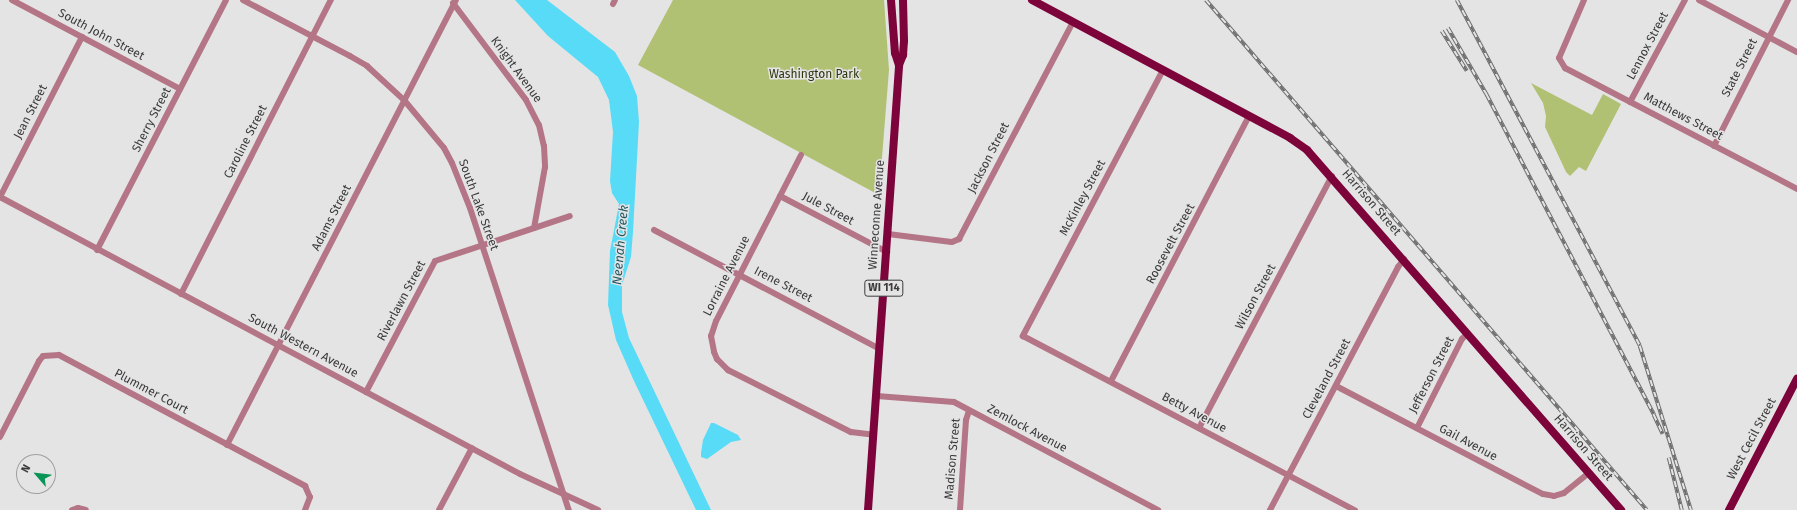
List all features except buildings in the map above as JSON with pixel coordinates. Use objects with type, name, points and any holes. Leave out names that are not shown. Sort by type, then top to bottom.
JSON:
[{"type":"main road","name":"Winneconne Avenue","points":[[868,510],[899,65],[896,53],[891,0]]},
{"type":"main road","name":"Winneconne Avenue","points":[[899,65],[903,55],[904,41],[903,0]]},
{"type":"main road","name":"Harrison Street","points":[[1032,0],[1299,143],[1315,157],[1332,176],[1621,510]]},
{"type":"main road","name":"West Cecil Street","points":[[1729,510],[1797,379]]},
{"type":"street","name":"South John Street","points":[[12,0],[180,90]]},
{"type":"street","name":"Sherry Street","points":[[97,250],[226,0]]},
{"type":"street","name":"South Lake Street","points":[[243,0],[367,66],[404,100],[434,134],[452,163],[482,244],[569,510]]},
{"type":"street","name":"Caroline Street","points":[[181,294],[331,0]]},
{"type":"street","name":"Matthews Street","points":[[1584,0],[1560,54],[1560,62],[1568,70],[1714,146],[1796,186]]},
{"type":"street","name":"Lennox Street","points":[[1630,102],[1685,0]]},
{"type":"street","points":[[1699,0],[1797,52]]},
{"type":"street","name":"State Street","points":[[1714,146],[1788,0]]},
{"type":"street","name":"Adams Street","points":[[227,445],[455,2]]},
{"type":"street","name":"Knight Avenue","points":[[455,2],[526,100],[539,125],[544,146],[545,166],[534,228]]},
{"type":"street","name":"Jackson Street","points":[[888,234],[952,242],[959,239],[1073,22]]},
{"type":"street","name":"Jean Street","points":[[0,197],[82,37]]},
{"type":"street","name":"McKinley Street","points":[[1023,336],[1163,70]]},
{"type":"street","name":"Roosevelt Street","points":[[1111,381],[1249,116]]},
{"type":"street","name":"Lorraine Avenue","points":[[801,154],[713,328],[712,344],[717,359],[728,370],[851,432],[874,435]]},
{"type":"street","name":"Wilson Street","points":[[1199,428],[1332,176]]},
{"type":"street","name":"Jule Street","points":[[780,196],[887,252]]},
{"type":"street","name":"South Western Avenue","points":[[0,197],[97,250],[472,448],[564,496],[598,510]]},
{"type":"street","name":"Riverlawn Street","points":[[366,392],[432,264],[438,260],[482,244],[570,216]]},
{"type":"street","name":"Irene Street","points":[[654,230],[880,349]]},
{"type":"street","name":"Cleveland Street","points":[[1270,510],[1398,267],[1404,260]]},
{"type":"street","name":"Jefferson Street","points":[[1416,428],[1462,339],[1468,333]]},
{"type":"street","name":"Betty Avenue","points":[[1023,336],[1355,510]]},
{"type":"street","name":"Plummer Court","points":[[0,437],[43,356],[54,354],[305,486],[310,497],[304,510]]},
{"type":"street","name":"Gail Avenue","points":[[1336,386],[1548,496],[1564,494],[1588,473]]},
{"type":"street","name":"Zemlock Avenue","points":[[877,396],[949,401],[1158,510]]},
{"type":"street","name":"Madison Street","points":[[960,510],[966,420],[969,411]]},
{"type":"street","points":[[439,510],[472,448]]},
{"type":"street","points":[[72,510],[78,508],[86,510]]},
{"type":"green space","name":"Washington Park","points":[[673,0],[884,0],[889,70],[879,195],[638,65]]},
{"type":"green space","points":[[1531,83],[1592,115],[1603,94],[1621,104],[1586,171],[1579,167],[1570,176],[1566,172],[1545,127],[1546,116],[1543,103]]},
{"type":"water","name":"Neenah Creek","points":[[515,0],[547,0],[615,52],[629,76],[637,96],[639,122],[633,232],[631,257],[622,285],[622,312],[629,338],[711,510],[696,510],[616,340],[608,305],[610,251],[619,204],[612,193],[610,181],[613,132],[609,100],[598,77],[548,36]]},
{"type":"water","points":[[711,423],[714,423],[738,435],[741,440],[731,442],[707,459],[701,457],[701,453],[703,440]]},
{"type":"railway","points":[[1206,0],[1647,510]]},
{"type":"railway","points":[[1457,0],[1640,346],[1691,510]]},
{"type":"railway","points":[[1448,28],[1487,95],[1663,434]]},
{"type":"railway","points":[[1442,31],[1467,71]]},
{"type":"railway","points":[[1669,458],[1682,510]]}]
